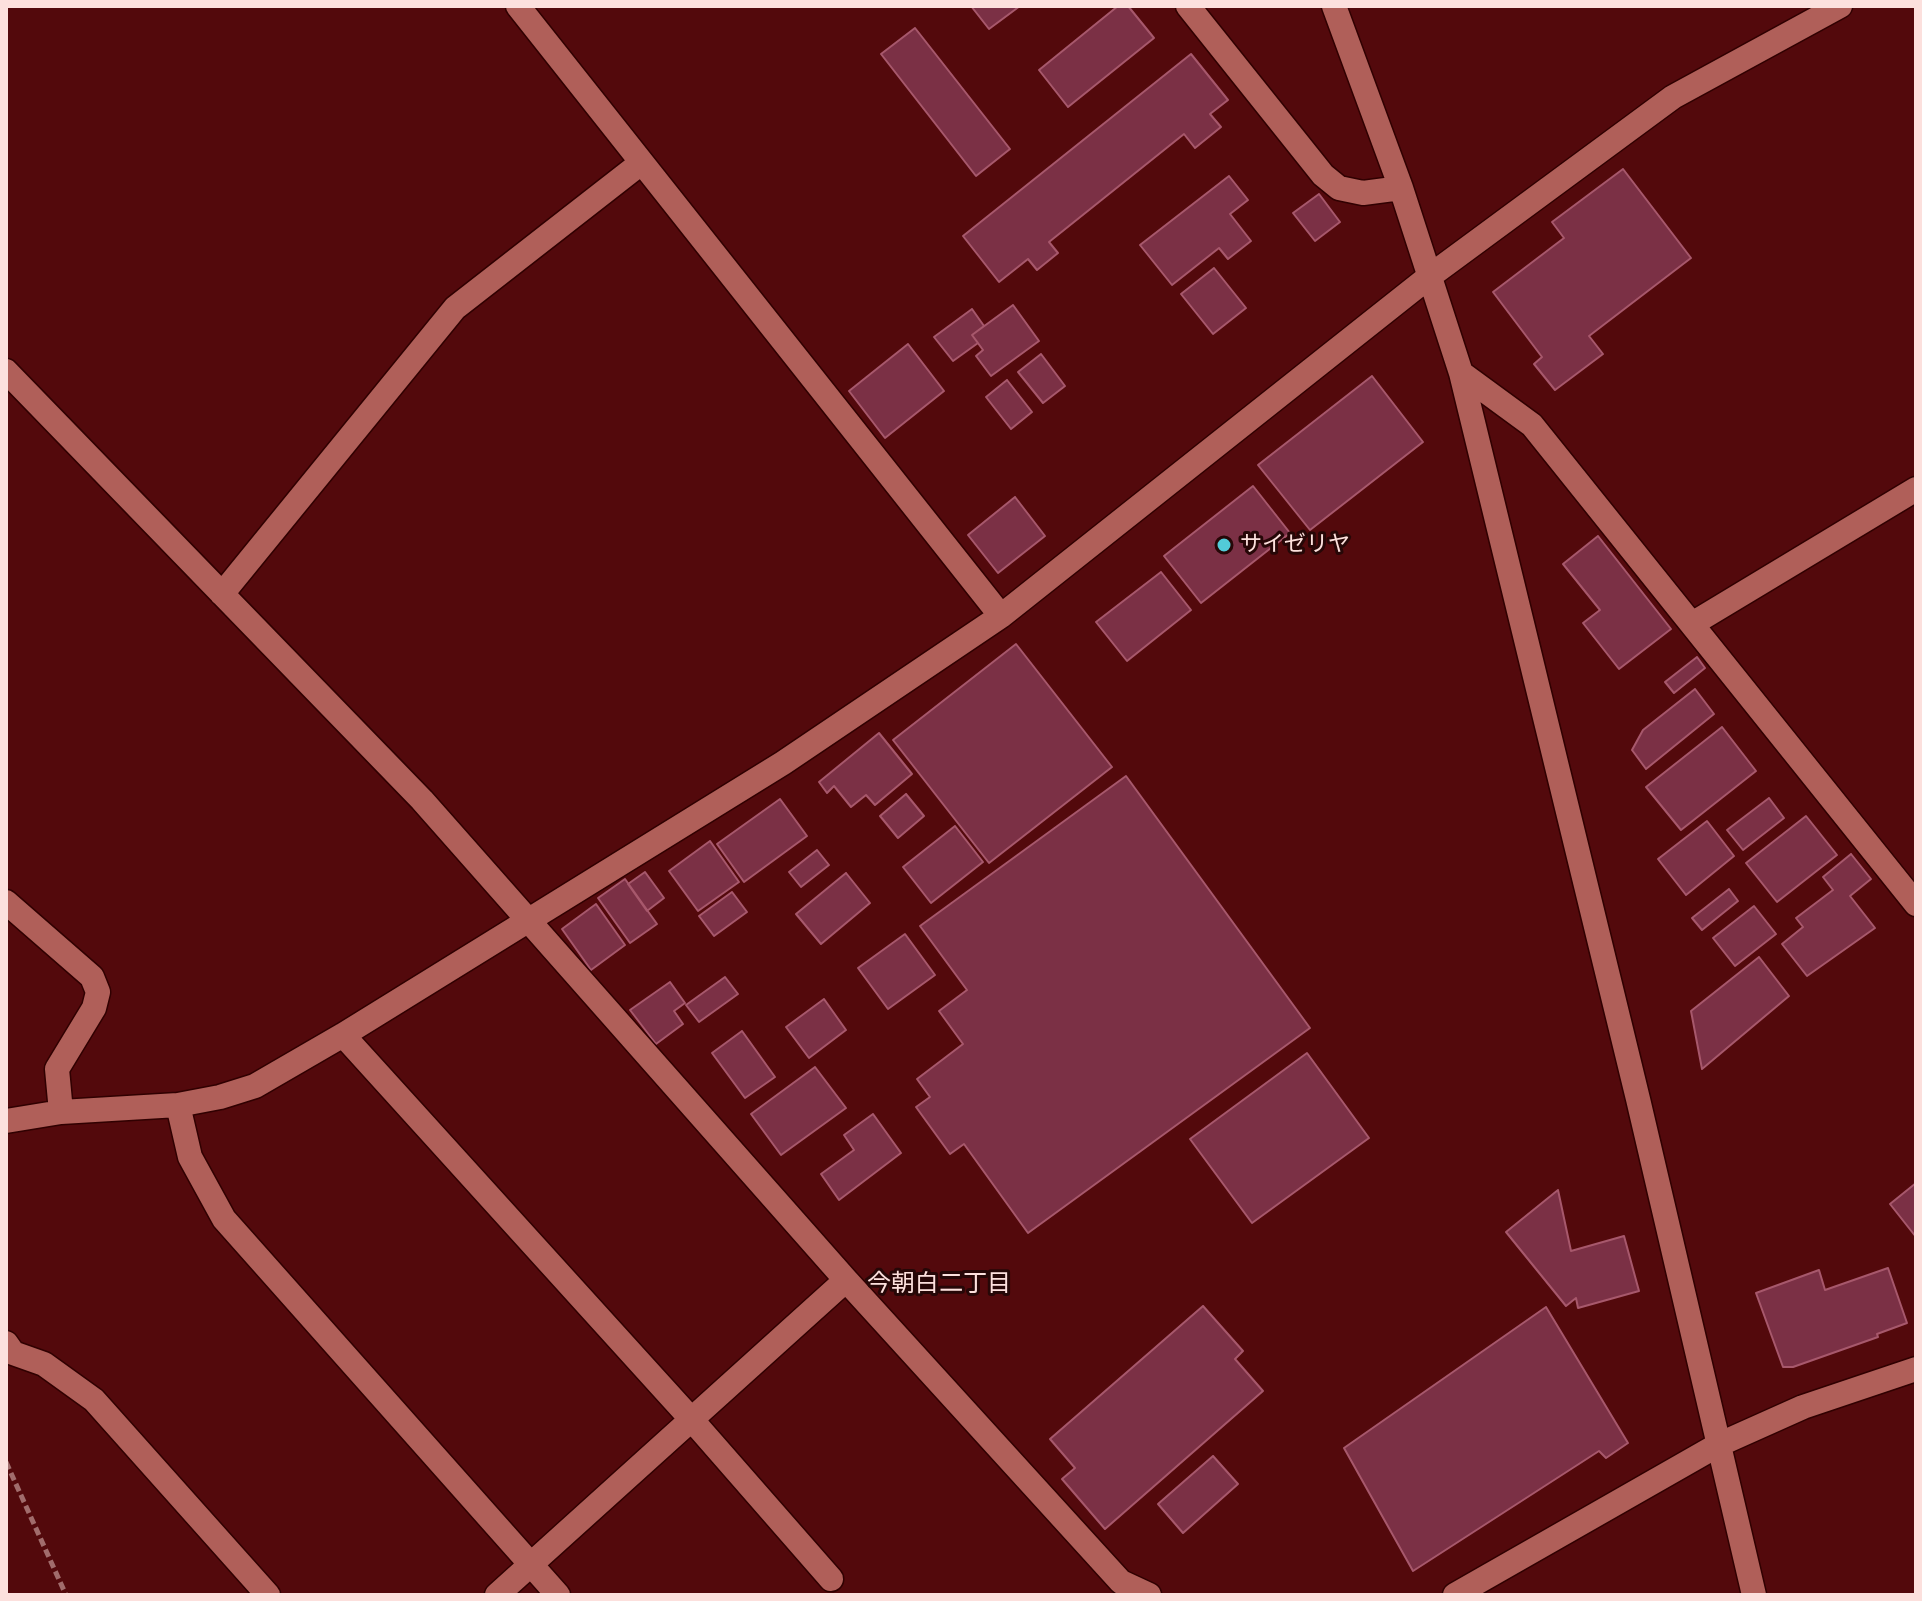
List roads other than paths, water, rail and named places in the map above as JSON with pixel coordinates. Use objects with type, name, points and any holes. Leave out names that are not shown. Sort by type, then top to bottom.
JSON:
[{"type":"street","points":[[518,6],[1001,616]]},
{"type":"street","points":[[1188,6],[1323,175],[1339,188],[1363,193],[1401,188]]},
{"type":"street","points":[[1334,6],[1401,188],[1461,373],[1635,1084],[1754,1595]]},
{"type":"street","points":[[6,1121],[61,1112],[178,1105],[255,1086],[343,1035],[783,763],[1001,616],[1430,276],[1673,97],[1840,6]]},
{"type":"street","points":[[222,594],[455,308],[641,163]]},
{"type":"street","points":[[6,371],[422,800],[846,1280],[1121,1582],[1149,1595]]},
{"type":"street","points":[[1461,373],[1532,425],[1916,904]]},
{"type":"street","points":[[1692,624],[1916,489]]},
{"type":"street","points":[[6,902],[92,977],[98,992],[94,1008],[57,1069],[61,1112]]},
{"type":"street","points":[[343,1035],[692,1420],[831,1579]]},
{"type":"street","points":[[178,1105],[190,1157],[224,1219],[558,1595]]},
{"type":"street","points":[[497,1595],[846,1280]]},
{"type":"street","points":[[6,1343],[13,1353],[44,1364],[94,1400],[268,1595]]},
{"type":"street","points":[[1455,1595],[1718,1445],[1803,1407],[1916,1369]]},
{"type":"place","name":"サイゼリヤ","points":[[1224,545]]},
{"type":"district","name":"今朝白二丁目","points":[[939,1284]]}]
